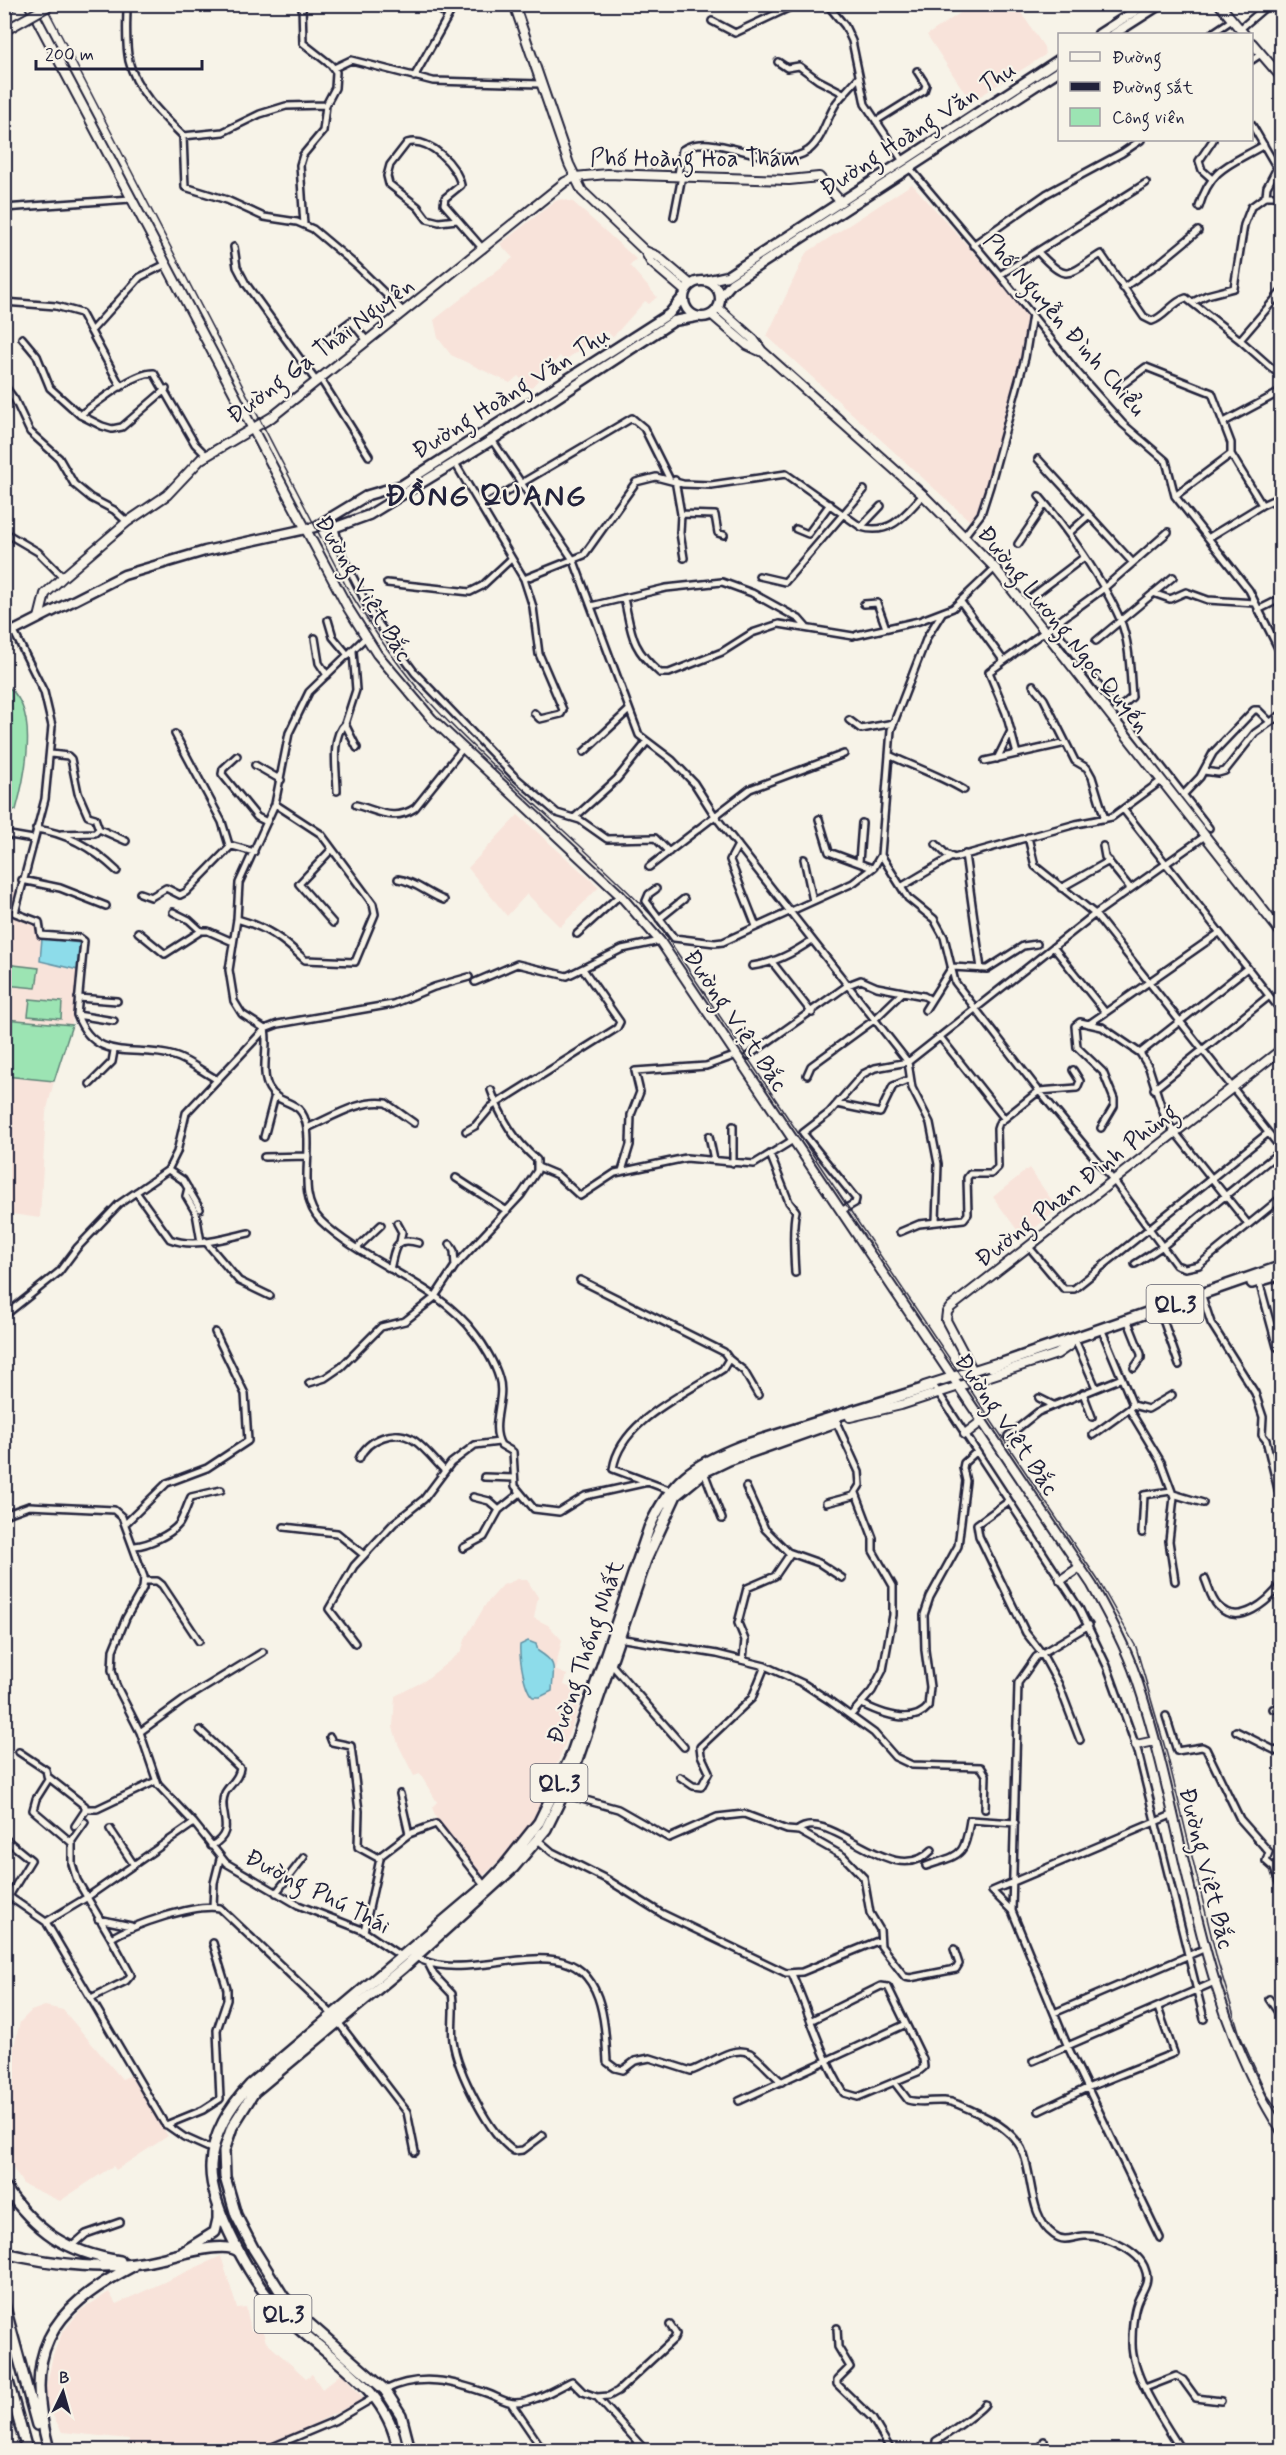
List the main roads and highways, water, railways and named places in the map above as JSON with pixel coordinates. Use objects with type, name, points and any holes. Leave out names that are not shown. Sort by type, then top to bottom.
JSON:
[{"type":"highway","name":"QL.3","points":[[1071,1343],[1281,1266]]},
{"type":"highway","name":"QL.3","points":[[993,1369],[1281,1274]]},
{"type":"highway","name":"Đường Thống Nhất","points":[[409,1959],[504,1866],[539,1822],[555,1793],[571,1755],[614,1637],[673,1493],[690,1471],[714,1456],[932,1388]]},
{"type":"highway","name":"Đường Thống Nhất","points":[[673,1493],[704,1472],[745,1453],[850,1414]]},
{"type":"highway","name":"Đường Thống Nhất","points":[[213,2150],[226,2116],[244,2092],[409,1959],[513,1868],[538,1840],[564,1794],[610,1663],[614,1637]]},
{"type":"highway","name":"Đường Thống Nhất","points":[[224,2151],[236,2119],[254,2092],[336,2018]]},
{"type":"highway","name":"QL.3","points":[[213,2150],[211,2169],[216,2194],[231,2233],[245,2259],[279,2310],[355,2376],[375,2397],[392,2425],[398,2451]]},
{"type":"highway","points":[[213,2150],[224,2151]]},
{"type":"highway","name":"QL.3","points":[[224,2151],[225,2177],[231,2201],[257,2254],[297,2313],[385,2390],[400,2415],[410,2451]]},
{"type":"highway","points":[[4,2186],[24,2214],[58,2241],[90,2256],[137,2264]]},
{"type":"highway","points":[[178,2254],[205,2239],[218,2226],[216,2194]]},
{"type":"highway","points":[[210,2249],[225,2241],[231,2233],[231,2201]]},
{"type":"highway","points":[[205,2239],[231,2233],[242,2238],[257,2254]]},
{"type":"highway","points":[[7,2254],[91,2266],[137,2264],[178,2254],[230,2247],[237,2249],[245,2259]]},
{"type":"highway","points":[[49,2451],[39,2403],[41,2369],[46,2346],[60,2320],[82,2296],[137,2264]]},
{"type":"highway","points":[[4,2304],[44,2451]]},
{"type":"highway","points":[[4,2367],[27,2451]]},
{"type":"main road","points":[[1100,33],[1146,4]]},
{"type":"main road","points":[[1116,33],[1161,4]]},
{"type":"main road","name":"Đường Hoàng Văn Thụ","points":[[705,281],[727,276],[811,226],[1058,66]]},
{"type":"main road","name":"Đường Hoàng Văn Thụ","points":[[720,297],[732,283],[811,226],[840,201],[906,164]]},
{"type":"main road","points":[[705,281],[715,286],[720,297],[715,311],[696,317],[686,310],[686,291],[705,281]]},
{"type":"main road","name":"Đường Hoàng Văn Thụ","points":[[319,525],[330,516],[368,495],[402,485],[669,314],[686,291]]},
{"type":"main road","name":"Đường Hoàng Văn Thụ","points":[[319,525],[336,527],[369,515],[492,440],[674,321],[696,317]]},
{"type":"main road","points":[[552,389],[558,398]]},
{"type":"main road","points":[[4,636],[113,580],[136,571],[197,553],[319,525]]},
{"type":"water","points":[[42,938],[80,943],[78,970],[40,961]]},
{"type":"water","points":[[528,1641],[536,1644],[538,1651],[552,1663],[553,1667],[552,1691],[540,1697],[533,1697],[530,1693],[523,1672],[520,1645]]},
{"type":"tunnel","points":[[931,1390],[994,1371]]},
{"type":"railway","points":[[45,4],[346,586],[377,635],[411,681],[463,737],[601,865],[654,918],[1098,1580],[1136,1647],[1168,1758],[1217,1959],[1240,2035],[1266,2093],[1282,2116]]},
{"type":"district","name":"ĐỒNG QUANG","points":[[486,495]]}]
